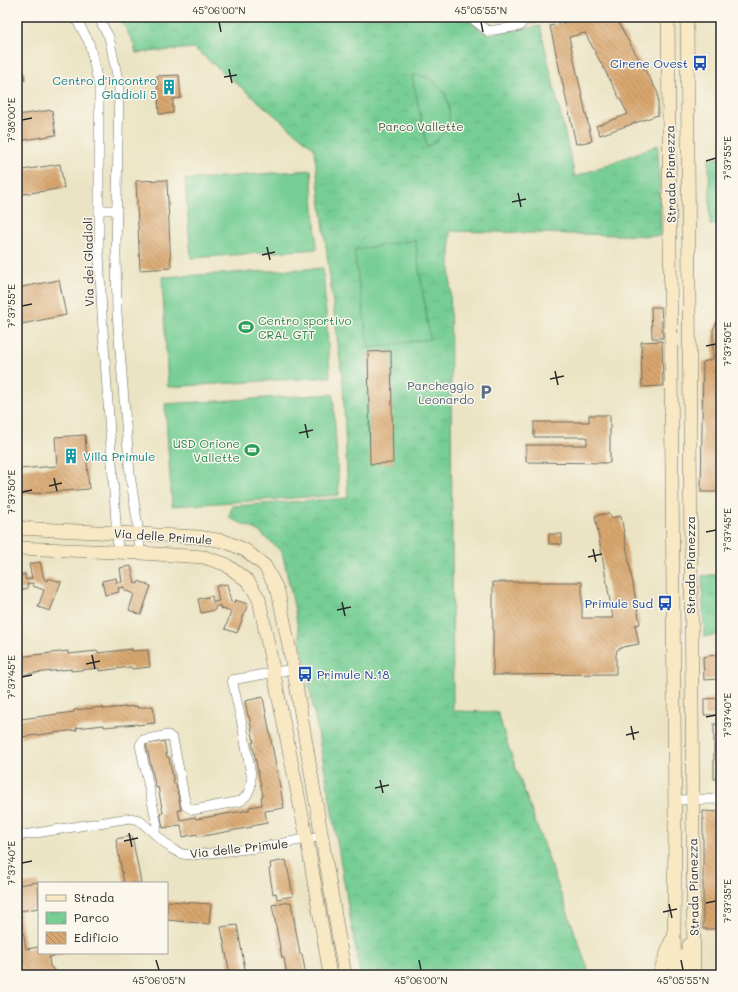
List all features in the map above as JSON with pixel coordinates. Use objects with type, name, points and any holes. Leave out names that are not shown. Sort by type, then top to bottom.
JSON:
[{"type":"main road","name":"Strada Pianezza","points":[[668,17],[680,330],[692,800],[694,975]]},
{"type":"main road","name":"Strada Pianezza","points":[[675,975],[675,800],[680,330],[687,17]]},
{"type":"main road","name":"Via delle Primule","points":[[17,528],[198,537],[224,541],[245,550],[265,566],[278,590],[293,669],[345,975]]},
{"type":"main road","name":"Via delle Primule","points":[[17,548],[204,557],[225,564],[248,581],[259,599],[275,673],[330,975]]},
{"type":"main road","points":[[682,975],[694,918]]},
{"type":"main road","points":[[658,975],[674,934]]},
{"type":"street","name":"Via dei Gladioli","points":[[75,17],[89,42],[99,86],[99,253],[118,552]]},
{"type":"street","points":[[98,17],[109,37],[119,85],[116,254],[117,313],[130,474],[139,534],[140,553]]},
{"type":"street","points":[[470,17],[488,31],[520,26],[524,21],[546,17]]},
{"type":"street","name":"Via dei Gladioli","points":[[99,210],[117,210]]},
{"type":"street","name":"Via dei Gladioli","points":[[102,314],[117,313]]},
{"type":"street","points":[[108,413],[125,412]]},
{"type":"street","points":[[154,833],[157,825],[140,745],[143,740],[168,735],[173,739],[186,806],[193,810],[240,801],[247,795],[251,786],[251,774],[232,680],[293,669]]},
{"type":"street","points":[[675,800],[721,799]]},
{"type":"street","name":"Via delle Primule","points":[[17,836],[130,818],[139,820],[172,849],[182,854],[192,855],[257,848],[322,836]]},
{"type":"green space","name":"Parco Vallette","points":[[119,17],[464,17],[486,34],[540,26],[575,177],[658,145],[661,236],[450,231],[453,711],[498,712],[506,740],[590,975],[360,975],[325,771],[293,601],[282,552],[257,530],[229,518],[232,506],[348,498],[343,385],[314,148],[194,48],[136,53],[134,44]]},
{"type":"green space","points":[[412,75],[424,76],[434,81],[444,92],[448,102],[449,117],[445,131],[427,147]]},
{"type":"green space","points":[[709,158],[721,158],[721,224],[710,225]]},
{"type":"green space","points":[[311,170],[317,249],[191,258],[185,180]]},
{"type":"green space","points":[[415,240],[430,339],[369,348],[354,250]]},
{"type":"green space","name":"Centro sportivo CRAL GTT","points":[[323,268],[330,377],[168,387],[162,277]]},
{"type":"green space","name":"USD Orione Vallette","points":[[333,394],[339,495],[172,506],[165,404]]},
{"type":"green space","points":[[721,574],[721,634],[704,637],[702,576]]},
{"type":"building","points":[[586,17],[615,17],[658,93],[658,115],[600,135],[596,126],[628,114],[585,33],[569,37],[592,141],[576,144],[550,26]]},
{"type":"building","points":[[17,56],[21,56],[25,80],[17,81]]},
{"type":"building","name":"Centro d'incontro Gladioli 5","points":[[179,75],[181,98],[173,99],[173,113],[159,114],[157,76]]},
{"type":"building","points":[[52,110],[56,135],[17,141],[17,115]]},
{"type":"building","points":[[60,164],[64,188],[17,195],[17,171]]},
{"type":"building","points":[[167,180],[171,268],[140,270],[136,181]]},
{"type":"building","points":[[59,280],[66,315],[17,325],[17,288]]},
{"type":"building","points":[[651,307],[661,307],[663,338],[652,338]]},
{"type":"building","points":[[718,320],[721,320],[721,492],[701,492],[703,362],[713,359],[713,330]]},
{"type":"building","points":[[662,341],[663,386],[642,387],[641,342]]},
{"type":"building","points":[[391,351],[393,463],[370,464],[368,352]]},
{"type":"building","points":[[589,415],[610,415],[610,463],[526,462],[526,445],[587,445],[587,437],[534,437],[534,422],[589,422]]},
{"type":"building","name":"Villa Primule","points":[[85,435],[89,489],[17,495],[17,460],[19,469],[57,466],[55,437]]},
{"type":"building","points":[[609,513],[611,518],[621,516],[640,624],[635,625],[639,644],[623,647],[617,650],[616,674],[493,675],[493,582],[582,582],[582,618],[613,618],[595,516]]},
{"type":"building","points":[[549,534],[562,534],[562,544],[549,544]]},
{"type":"building","points":[[40,562],[44,579],[47,581],[48,578],[61,582],[50,611],[38,607],[44,590],[33,586],[33,583],[27,584],[28,588],[17,591],[17,576],[25,574],[26,580],[32,578],[29,564]]},
{"type":"building","points":[[131,566],[135,583],[138,584],[139,581],[151,586],[141,615],[129,610],[134,594],[124,590],[124,587],[118,588],[119,592],[105,595],[102,581],[116,578],[117,583],[122,582],[120,568]]},
{"type":"building","points":[[227,584],[231,602],[234,603],[235,600],[248,604],[237,633],[225,629],[231,612],[220,608],[220,605],[215,607],[215,610],[201,613],[198,599],[212,596],[213,602],[219,601],[216,586]]},
{"type":"building","points":[[132,649],[132,651],[148,650],[150,667],[132,669],[131,667],[99,671],[99,668],[71,671],[71,669],[17,675],[17,657],[68,651],[68,654],[98,651],[98,653]]},
{"type":"building","points":[[721,654],[721,679],[704,680],[703,657]]},
{"type":"building","points":[[263,697],[284,808],[265,811],[267,823],[198,837],[197,834],[183,837],[181,825],[163,828],[160,813],[163,813],[158,787],[156,788],[146,744],[164,741],[167,757],[169,757],[174,784],[176,784],[181,810],[178,810],[180,820],[195,817],[196,819],[249,810],[249,807],[262,805],[261,797],[263,796],[252,742],[254,742],[245,701]]},
{"type":"building","points":[[721,698],[721,715],[704,715],[704,699]]},
{"type":"building","points":[[137,706],[137,708],[153,706],[155,723],[104,727],[104,725],[22,737],[21,734],[17,734],[17,717],[20,716],[21,719],[74,712],[74,710]]},
{"type":"building","points":[[714,724],[721,724],[721,779],[714,779]]},
{"type":"building","points":[[703,811],[721,812],[721,929],[703,929]]},
{"type":"building","points":[[132,836],[141,882],[124,882],[116,839]]},
{"type":"building","points":[[286,860],[293,896],[277,899],[276,893],[273,894],[269,869],[271,868],[270,863]]},
{"type":"building","points":[[38,882],[38,908],[20,911],[26,949],[38,947],[38,954],[62,954],[49,957],[50,966],[59,975],[17,975],[17,885]]},
{"type":"building","points":[[168,901],[211,904],[209,924],[168,920]]},
{"type":"building","points":[[291,902],[300,954],[302,954],[306,975],[287,975],[284,958],[282,958],[272,905]]},
{"type":"building","points":[[237,925],[246,975],[230,975],[221,927]]},
{"type":"place","name":"Cirene Ovest","points":[[700,63]]},
{"type":"place","name":"Centro d'incontro Gladioli 5","points":[[169,87]]},
{"type":"place","name":"Centro sportivo CRAL GTT","points":[[246,327]]},
{"type":"place","name":"Parcheggio Leonardo","points":[[486,392]]},
{"type":"place","name":"USD Orione Vallette","points":[[252,450]]},
{"type":"place","name":"Villa Primule","points":[[71,456]]},
{"type":"place","name":"Primule Sud","points":[[665,603]]},
{"type":"place","name":"Primule N.18","points":[[305,674]]}]
